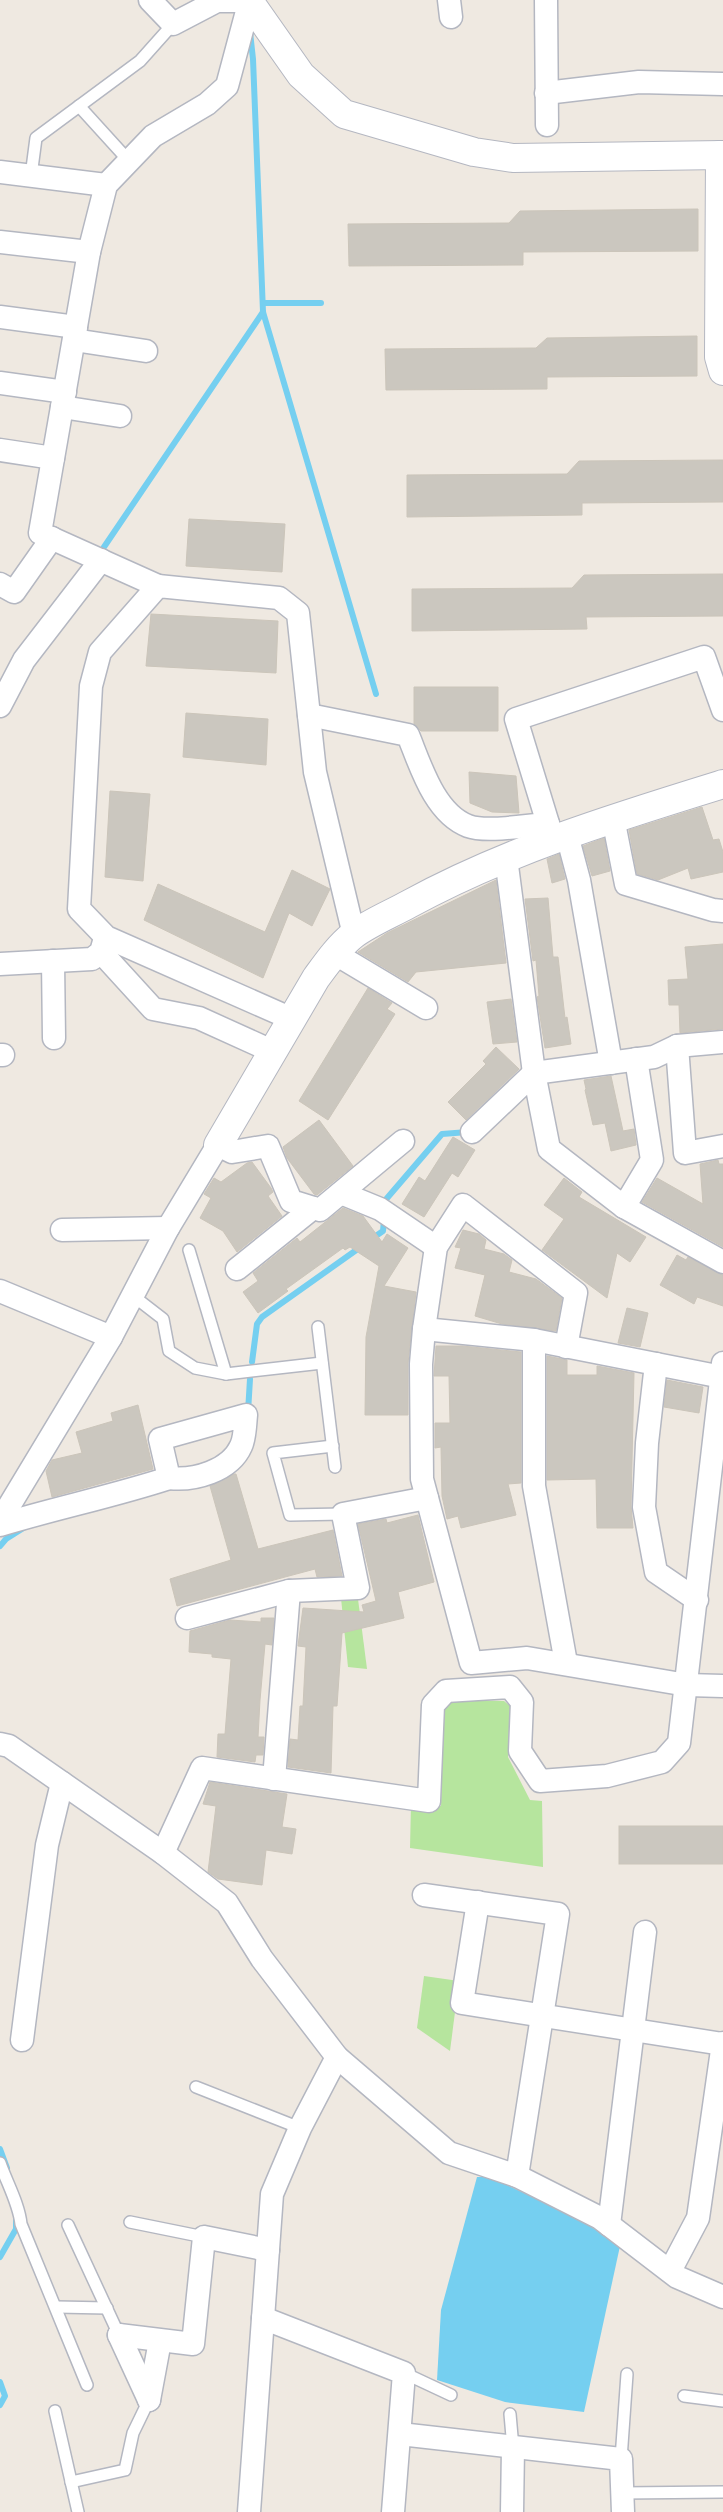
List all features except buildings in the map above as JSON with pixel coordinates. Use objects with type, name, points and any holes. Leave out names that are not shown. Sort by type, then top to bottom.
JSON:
[{"type":"street","points":[[150,0],[173,24],[216,2],[249,1]]},
{"type":"street","points":[[546,0],[547,125]]},
{"type":"street","points":[[249,1],[301,75],[344,114],[465,150],[513,158],[721,155],[719,357],[723,371]]},
{"type":"street","points":[[249,1],[227,86],[207,104],[153,136],[106,185],[89,252],[40,533],[158,586],[279,598],[298,613],[315,772],[354,934]]},
{"type":"street","points":[[546,93],[639,82],[723,84]]},
{"type":"street","points":[[0,172],[106,185]]},
{"type":"street","points":[[0,242],[89,252]]},
{"type":"street","points":[[0,317],[146,351]]},
{"type":"street","points":[[0,383],[64,399],[120,416]]},
{"type":"street","points":[[0,450],[54,458]]},
{"type":"street","points":[[0,584],[14,592],[52,538]]},
{"type":"street","points":[[0,706],[24,660],[101,560]]},
{"type":"street","points":[[158,586],[100,652],[91,686],[79,910],[103,945],[153,1008],[199,1018],[274,1052]]},
{"type":"street","points":[[611,1063],[579,880],[556,833],[516,719],[704,658],[723,710]]},
{"type":"street","points":[[309,715],[408,735],[430,789],[451,815],[468,826],[556,833]]},
{"type":"street","points":[[0,1523],[110,1336],[168,1228],[274,1052],[316,978],[334,953],[354,934],[431,892],[556,833],[613,818],[723,784]]},
{"type":"street","points":[[613,818],[626,884],[713,910],[723,911]]},
{"type":"street","points":[[506,858],[534,1074],[549,1149],[624,1207],[723,1262]]},
{"type":"street","points":[[0,964],[92,959],[103,945]]},
{"type":"street","points":[[103,945],[292,1019]]},
{"type":"street","points":[[334,953],[426,1008]]},
{"type":"street","points":[[53,961],[54,1038]]},
{"type":"street","points":[[472,1132],[534,1074],[654,1057],[677,1046],[723,1042]]},
{"type":"street","points":[[677,1046],[685,1153],[723,1146]]},
{"type":"street","points":[[624,1207],[652,1160],[636,1059]]},
{"type":"street","points":[[218,1145],[232,1152],[268,1146],[291,1201],[320,1210],[403,1141]]},
{"type":"street","points":[[341,1193],[380,1209],[436,1247]]},
{"type":"street","points":[[566,1346],[576,1293],[463,1205],[436,1247],[421,1364],[422,1479],[471,1663],[527,1658],[687,1685],[723,1686]]},
{"type":"street","points":[[237,1269],[313,1208]]},
{"type":"street","points":[[62,1230],[168,1228]]},
{"type":"street","points":[[0,1291],[110,1336]]},
{"type":"street","points":[[424,1330],[534,1340],[722,1377]]},
{"type":"street","points":[[534,1340],[534,1486],[566,1664]]},
{"type":"street","points":[[163,1853],[202,1768],[429,1801],[432,1705],[446,1691],[510,1687],[522,1702],[520,1751],[540,1781],[607,1776],[662,1762],[680,1743],[723,1363]]},
{"type":"street","points":[[656,1364],[647,1443],[644,1506],[656,1572],[697,1600]]},
{"type":"street","points":[[0,1523],[127,1492],[169,1478]]},
{"type":"street","points":[[188,1618],[289,1591],[358,1588],[343,1514],[427,1498]]},
{"type":"street","points":[[274,1779],[289,1591]]},
{"type":"street","points":[[0,1744],[9,1746],[163,1853],[227,1903],[262,1959],[337,2057],[449,2153],[517,2176],[609,2225],[670,2271],[723,2296]]},
{"type":"street","points":[[22,2040],[46,1844],[62,1783]]},
{"type":"street","points":[[424,1895],[558,1914],[517,2176]]},
{"type":"street","points":[[478,1902],[462,2003],[722,2043],[698,2218],[670,2271]]},
{"type":"street","points":[[609,2225],[635,2030],[645,1932]]},
{"type":"street","points":[[249,2512],[272,2194],[300,2128],[337,2057]]},
{"type":"street","points":[[119,2335],[193,2344],[204,2237],[268,2250]]},
{"type":"street","points":[[263,2318],[404,2373],[393,2512]]},
{"type":"street","points":[[119,2335],[149,2400]]},
{"type":"street","points":[[149,2400],[160,2341]]},
{"type":"street","points":[[400,2434],[621,2459],[622,2503]]},
{"type":"street","points":[[512,2448],[512,2512]]},
{"type":"lane","points":[[31,176],[36,138],[140,61],[173,24]]},
{"type":"lane","points":[[79,106],[128,161]]},
{"type":"lane","points":[[189,1250],[226,1374]]},
{"type":"lane","points":[[132,1295],[163,1319],[170,1351],[195,1368],[226,1374],[322,1363]]},
{"type":"lane","points":[[318,1327],[335,1467]]},
{"type":"lane","points":[[333,1446],[273,1453],[290,1515],[343,1514]]},
{"type":"lane","points":[[196,2087],[300,2128]]},
{"type":"lane","points":[[0,2163],[15,2204],[20,2209],[21,2224],[87,2385]]},
{"type":"lane","points":[[130,2222],[204,2237]]},
{"type":"lane","points":[[68,2225],[119,2335]]},
{"type":"lane","points":[[56,2307],[107,2308]]},
{"type":"lane","points":[[404,2373],[451,2395]]},
{"type":"lane","points":[[621,2459],[627,2374]]},
{"type":"lane","points":[[684,2396],[723,2401]]},
{"type":"lane","points":[[71,2482],[125,2470],[133,2433],[149,2400]]},
{"type":"lane","points":[[55,2412],[78,2512]]},
{"type":"lane","points":[[510,2414],[512,2448]]},
{"type":"lane","points":[[622,2503],[723,2492]]},
{"type":"green space","points":[[341,1598],[358,1599],[367,1669],[348,1667]]},
{"type":"green space","points":[[454,1700],[504,1701],[510,1706],[508,1757],[530,1800],[542,1801],[543,1867],[410,1848],[411,1804],[441,1806],[443,1708]]},
{"type":"green space","points":[[424,1976],[459,1981],[450,2051],[417,2028]]},
{"type":"water","points":[[477,2177],[490,2177],[581,2220],[620,2246],[584,2412],[505,2402],[437,2380],[441,2310]]},
{"type":"waterway","points":[[250,32],[253,59],[263,312],[376,694]]},
{"type":"waterway","points":[[263,303],[321,303]]},
{"type":"waterway","points":[[104,547],[263,312]]},
{"type":"waterway","points":[[382,1204],[442,1134],[468,1132]]},
{"type":"waterway","points":[[370,1240],[383,1231],[384,1220]]},
{"type":"waterway","points":[[252,1362],[257,1324],[262,1317],[362,1246]]},
{"type":"waterway","points":[[248,1412],[250,1379]]},
{"type":"waterway","points":[[0,1546],[6,1539],[25,1527]]},
{"type":"waterway","points":[[0,2149],[7,2168]]},
{"type":"waterway","points":[[0,2257],[16,2229],[16,2220]]},
{"type":"waterway","points":[[0,2382],[5,2396],[0,2405]]}]
